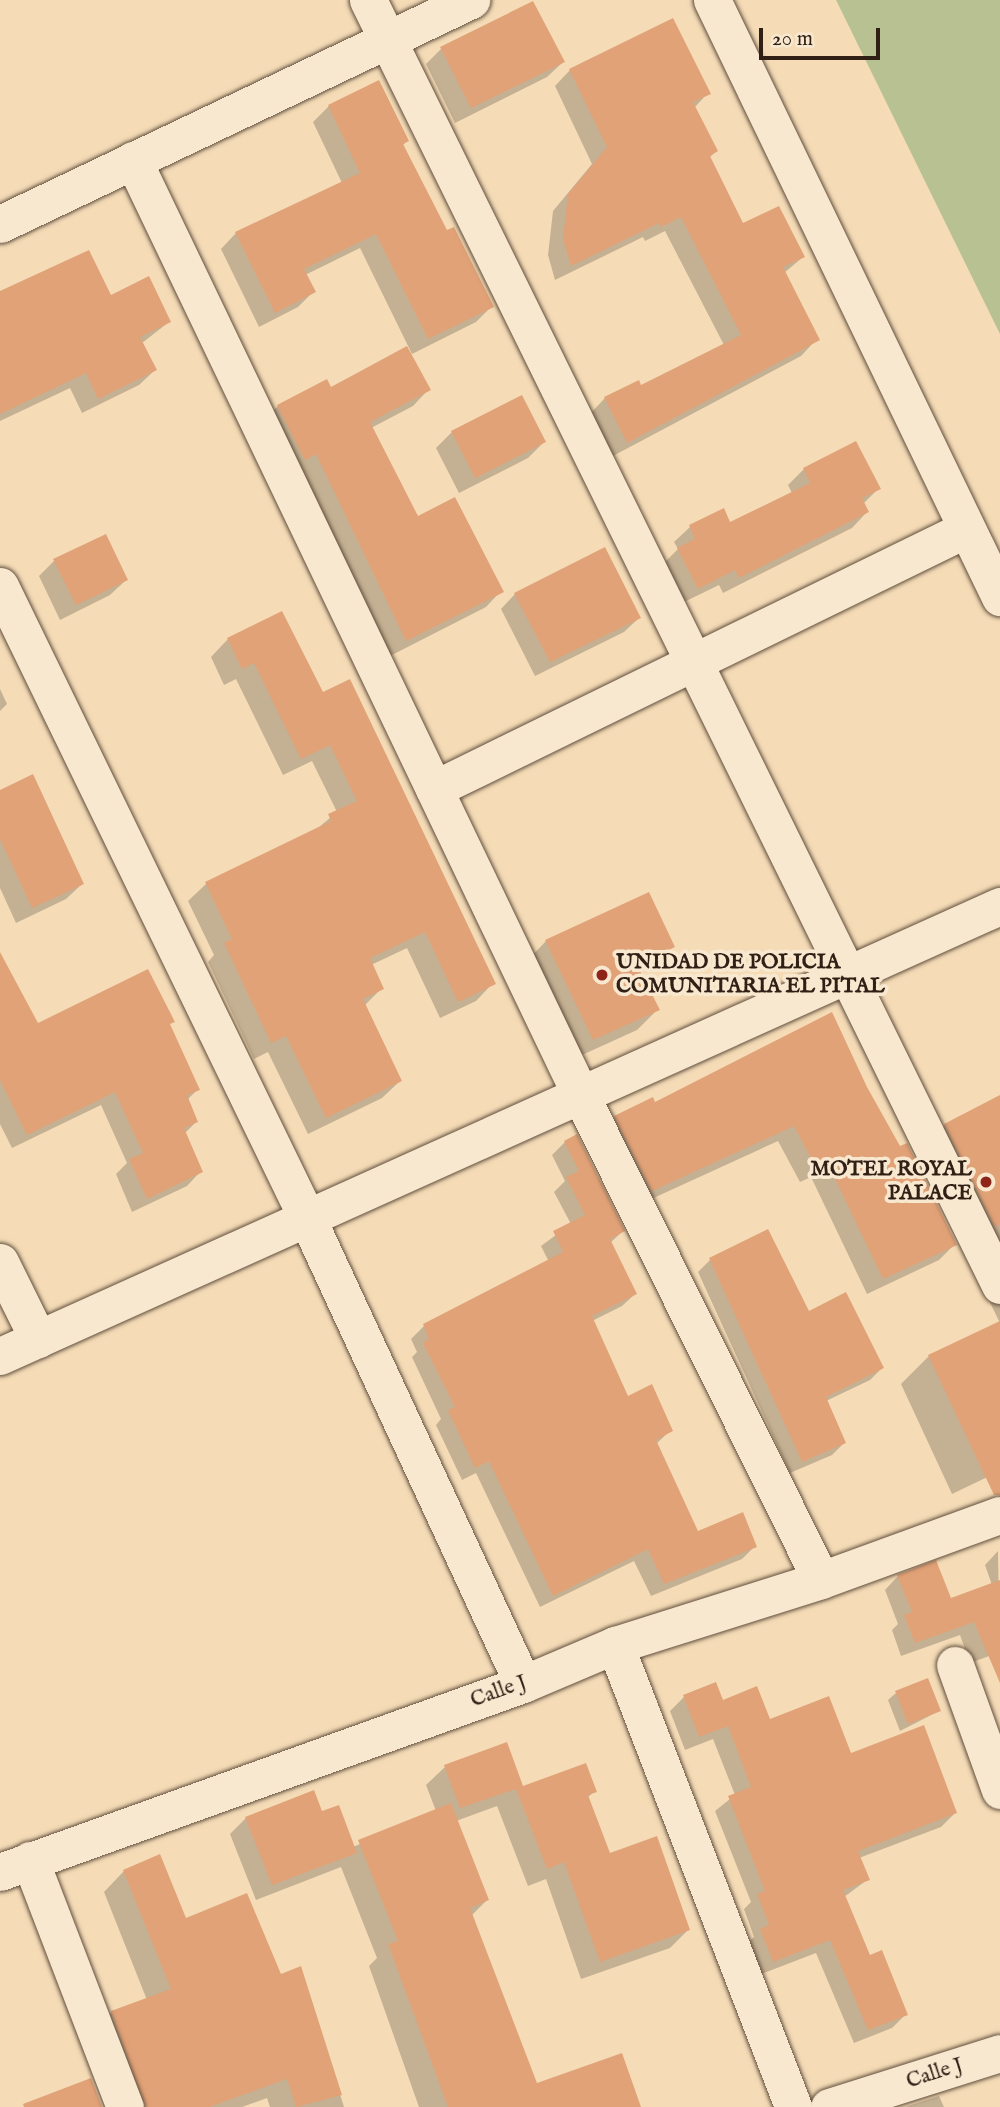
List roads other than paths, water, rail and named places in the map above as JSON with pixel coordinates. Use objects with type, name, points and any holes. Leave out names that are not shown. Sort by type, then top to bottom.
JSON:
[{"type":"street","points":[[368,0],[1000,1285]]},
{"type":"street","points":[[0,224],[471,0]]},
{"type":"street","points":[[712,0],[1000,597]]},
{"type":"street","points":[[133,160],[580,1094],[821,1580]]},
{"type":"street","points":[[434,789],[966,529]]},
{"type":"street","points":[[0,586],[307,1220],[523,1684]]},
{"type":"street","points":[[0,1356],[1000,906]]},
{"type":"street","points":[[0,1262],[38,1339]]},
{"type":"street","name":"Calle J","points":[[15,1866],[523,1684],[615,1644],[821,1580],[1000,1515]]},
{"type":"street","points":[[615,1644],[793,2107]]},
{"type":"street","points":[[955,1665],[1000,1790]]},
{"type":"street","points":[[15,1866],[125,2107]]},
{"type":"street","name":"Calle J","points":[[829,2107],[1000,2053]]},
{"type":"place","name":"UNIDAD DE POLICIA COMUNITARIA EL PITAL","points":[[602,975]]},
{"type":"place","name":"MOTEL ROYAL PALACE","points":[[986,1182]]}]
